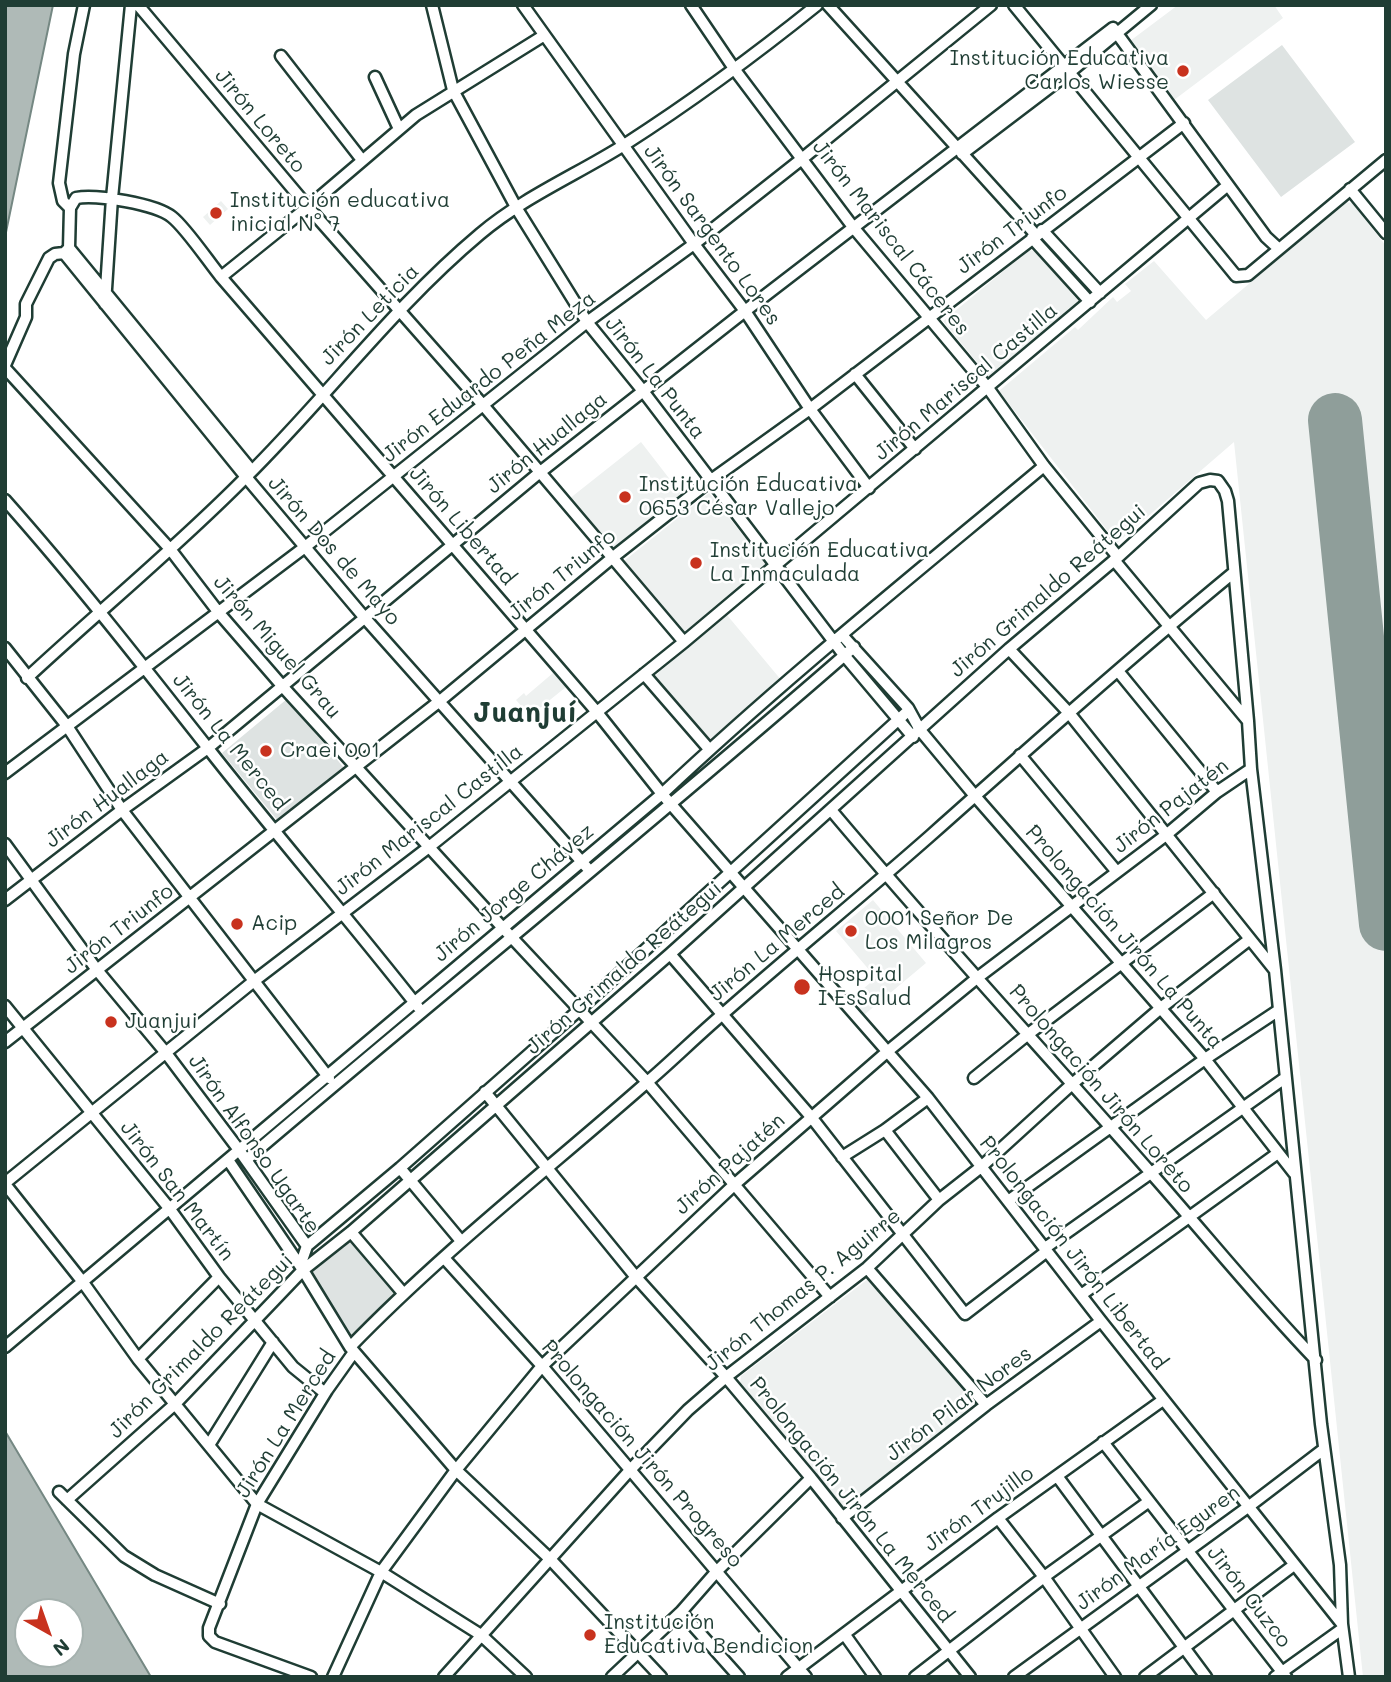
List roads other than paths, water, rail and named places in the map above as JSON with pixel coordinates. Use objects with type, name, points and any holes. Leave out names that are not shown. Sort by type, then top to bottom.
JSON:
[{"type":"street","points":[[5,366],[26,317],[26,304],[49,258],[67,250],[70,208],[63,201],[59,183],[74,54],[84,5]]},
{"type":"street","points":[[106,298],[112,198],[131,5]]},
{"type":"street","name":"Jirón Loreto","points":[[138,5],[308,207],[483,405],[684,642]]},
{"type":"street","name":"Jirón La Punta","points":[[432,5],[453,90],[517,209],[587,323],[643,391],[777,566],[839,638],[854,647],[909,710],[917,733]]},
{"type":"street","name":"Jirón Sargento Lores","points":[[523,5],[745,311],[810,409],[869,488]]},
{"type":"street","name":"Jirón Mariscal Cáceres","points":[[691,5],[853,227],[988,388],[1044,466],[1248,721]]},
{"type":"street","name":"Jirón Leticia","points":[[27,678],[249,474],[399,309],[482,232],[623,145],[736,70],[817,5]]},
{"type":"street","points":[[828,5],[1037,234],[1100,293]]},
{"type":"street","name":"Jirón Eduardo Peña Meza","points":[[5,774],[305,547],[587,323],[694,244],[991,5]]},
{"type":"street","points":[[1014,5],[1236,276],[1248,275],[1386,160]]},
{"type":"street","name":"Jirón Huallaga","points":[[5,900],[284,688],[452,544],[745,311],[1066,69],[1113,28],[1117,33],[1151,5]]},
{"type":"street","points":[[1117,33],[1266,237],[1279,249]]},
{"type":"street","points":[[221,277],[399,129],[453,90],[543,36]]},
{"type":"street","points":[[281,56],[362,160]]},
{"type":"street","points":[[375,77],[399,129]]},
{"type":"street","name":"Jirón Triunfo","points":[[5,1042],[440,700],[711,480],[810,409],[1184,123]]},
{"type":"street","name":"Jirón Mariscal Castilla","points":[[5,1184],[254,981],[429,847],[596,710],[684,642],[1228,185]]},
{"type":"street","points":[[1350,189],[1386,233]]},
{"type":"street","name":"Jirón Libertad","points":[[70,208],[76,198],[112,198],[172,217],[596,710],[662,794],[731,872]]},
{"type":"street","points":[[1037,234],[1090,302]]},
{"type":"street","name":"Jirón Dos de Mayo","points":[[67,250],[305,547],[590,871]]},
{"type":"street","name":"Jirón Miguel Grau","points":[[5,366],[170,549],[219,613],[284,688],[512,939],[647,1082],[830,1297]]},
{"type":"street","points":[[855,374],[915,449]]},
{"type":"street","name":"Jirón Jorge Chávez","points":[[5,1347],[326,1074],[662,794],[709,749],[1044,466]]},
{"type":"street","name":"Jirón Grimaldo Reátegui","points":[[220,1604],[155,1575],[124,1556],[63,1496],[175,1404],[303,1270],[351,1233],[670,954],[1009,649],[1199,484],[1210,480],[1218,481],[1228,501],[1233,573]]},
{"type":"street","name":"Jirón La Merced","points":[[5,500],[146,667],[421,1012]]},
{"type":"street","points":[[1233,573],[1294,1174],[1324,1449],[1340,1565],[1342,1627],[1349,1677]]},
{"type":"street","name":"Jirón La Merced","points":[[312,1677],[215,1642],[209,1636],[209,1628],[257,1504],[352,1349],[403,1293],[445,1259],[461,1241],[799,950],[1169,625],[1233,573]]},
{"type":"street","name":"Jirón La Punta","points":[[839,638],[844,655],[897,721],[917,733]]},
{"type":"street","name":"Jirón Jorge Chávez","points":[[246,1160],[512,939],[854,647]]},
{"type":"street","points":[[5,648],[67,726],[122,810],[335,1085]]},
{"type":"street","points":[[1009,649],[1069,713],[1275,970]]},
{"type":"street","points":[[1118,671],[1217,792]]},
{"type":"street","points":[[644,674],[709,749]]},
{"type":"street","name":"Jirón Grimaldo Reátegui","points":[[307,1246],[579,1010],[909,710]]},
{"type":"street","name":"Prolongación Jirón La Punta","points":[[917,733],[1121,965],[1162,1007],[1294,1174]]},
{"type":"street","points":[[1020,755],[1117,872]]},
{"type":"street","name":"Jirón Pajatén","points":[[332,1677],[381,1572],[456,1469],[542,1366],[735,1184],[888,1051],[977,978],[1166,835],[1217,792],[1251,769]]},
{"type":"street","name":"Prolongación Jirón Loreto","points":[[831,810],[885,875],[1316,1360]]},
{"type":"street","name":"Jirón Alfonso Ugarte","points":[[5,844],[97,971],[166,1053],[239,1150],[307,1246],[302,1263],[303,1270]]},
{"type":"street","name":"Prolongación Jirón Libertad","points":[[731,872],[928,1098],[1342,1627]]},
{"type":"street","points":[[974,1078],[1214,893]]},
{"type":"street","name":"Jirón Thomas P. Aguirre","points":[[444,1677],[631,1469],[688,1410],[726,1377],[867,1268],[939,1200],[981,1167],[1071,1085],[1162,1007],[1250,939]]},
{"type":"street","points":[[670,954],[812,1118],[965,1314],[1046,1249],[1285,1078]]},
{"type":"street","name":"Jirón San Martín","points":[[5,1006],[169,1208],[219,1277],[293,1367],[325,1393]]},
{"type":"street","points":[[1008,1201],[1205,1059],[1279,1010]]},
{"type":"street","name":"Prolongación Jirón La Merced","points":[[485,1092],[635,1276],[726,1377],[811,1478],[970,1677]]},
{"type":"street","points":[[842,1157],[928,1098]]},
{"type":"street","points":[[885,1130],[939,1200]]},
{"type":"street","points":[[1081,1295],[1278,1153]]},
{"type":"street","points":[[228,1160],[303,1270],[352,1349],[456,1469],[550,1559],[661,1677]]},
{"type":"street","points":[[400,1168],[461,1241]]},
{"type":"street","points":[[5,1184],[82,1281],[138,1359],[257,1504],[381,1572],[481,1635],[526,1677]]},
{"type":"street","points":[[351,1233],[403,1293]]},
{"type":"street","name":"Prolongación Jirón Progreso","points":[[445,1259],[631,1469],[806,1677]]},
{"type":"street","points":[[867,1268],[986,1405]]},
{"type":"street","points":[[138,1359],[219,1277]]},
{"type":"street","name":"Jirón Pilar Nores","points":[[842,1518],[986,1405],[1101,1321]]},
{"type":"street","points":[[209,1445],[273,1342]]},
{"type":"street","name":"Jirón Trujillo","points":[[787,1677],[998,1518],[1163,1400]]},
{"type":"street","name":"Jirón Cuzco","points":[[1103,1442],[1188,1549],[1281,1675]]},
{"type":"street","name":"Jirón María Eguren","points":[[1014,1677],[1324,1449]]},
{"type":"street","points":[[1057,1476],[1206,1677]]},
{"type":"street","points":[[612,1677],[681,1612],[717,1571],[811,1478]]},
{"type":"street","points":[[915,1677],[1044,1577],[1148,1502]]},
{"type":"street","points":[[998,1518],[1115,1677]]},
{"type":"street","points":[[1145,1677],[1294,1565]]},
{"type":"street","points":[[681,1612],[739,1677]]},
{"type":"street","points":[[1281,1675],[1342,1627]]},
{"type":"street","points":[[845,1635],[875,1677]]},
{"type":"place","name":"Institución Educativa Carlos Wiesse","points":[[1183,71]]},
{"type":"place","name":"Institución educativa inicial N° 7","points":[[216,213]]},
{"type":"place","name":"Institución Educativa 0653 César Vallejo","points":[[625,497]]},
{"type":"place","name":"Institución Educativa La Inmaculada","points":[[696,563]]},
{"type":"place","name":"Craei 001","points":[[266,751]]},
{"type":"place","name":"Acip","points":[[237,924]]},
{"type":"place","name":"0001 Señor De Los Milagros","points":[[851,931]]},
{"type":"place","name":"Hospital I EsSalud","points":[[802,987]]},
{"type":"place","name":"Juanjui","points":[[111,1022]]},
{"type":"place","name":"Institución Educativa Bendicion","points":[[590,1635]]},
{"type":"district","name":"Juanjuí","points":[[525,713]]}]
